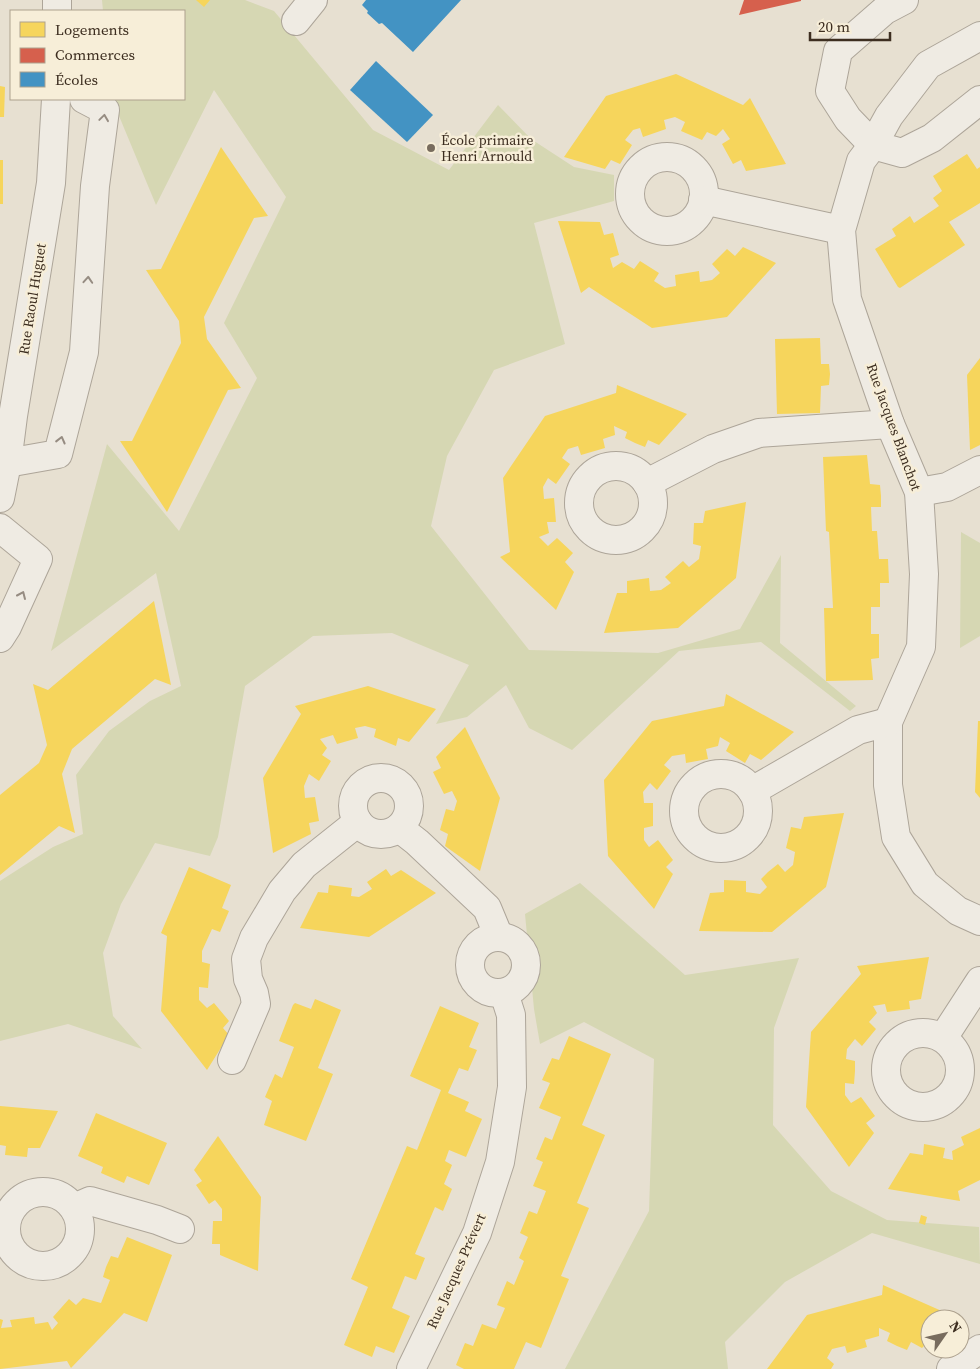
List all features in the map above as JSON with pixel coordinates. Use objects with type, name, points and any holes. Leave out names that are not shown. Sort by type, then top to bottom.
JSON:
[{"type":"street","points":[[296,21],[313,0]]},
{"type":"street","points":[[904,0],[885,10],[838,51],[830,91],[848,120],[872,145],[902,153],[932,138],[980,100]]},
{"type":"street","name":"Rue Jacques Blanchot","points":[[980,36],[928,65],[889,116],[861,161],[841,230],[847,299],[890,424],[919,492],[924,574],[921,647],[888,722],[888,786],[896,837],[925,884],[958,912],[980,921]]},
{"type":"street","name":"Rue Raoul Huguet","points":[[0,498],[51,183],[56,100]]},
{"type":"street","points":[[7,463],[58,454],[84,352],[95,186],[105,110],[86,100]]},
{"type":"street","points":[[703,200],[841,230]]},
{"type":"street","points":[[647,483],[713,449],[759,433],[890,424]]},
{"type":"street","points":[[919,492],[947,487],[980,470]]},
{"type":"street","points":[[0,528],[38,559],[7,627],[0,638]]},
{"type":"street","points":[[752,791],[858,730],[888,722]]},
{"type":"street","points":[[386,778],[395,781],[402,787],[408,794],[410,804],[405,822],[399,828],[391,833],[382,834],[372,833],[364,829],[353,813],[352,804],[360,786],[368,780],[386,778]]},
{"type":"street","points":[[232,1060],[256,1004],[248,979],[246,959],[254,938],[282,891],[304,866],[358,822]]},
{"type":"street","points":[[399,828],[417,842],[487,908],[499,937]]},
{"type":"street","points":[[499,937],[508,939],[516,944],[525,958],[526,967],[524,976],[519,984],[504,993],[495,994],[485,991],[472,977],[470,958],[474,949],[481,942],[499,937]]},
{"type":"street","points":[[943,1038],[980,981]]},
{"type":"street","name":"Rue Jacques Prévert","points":[[410,1369],[477,1233],[500,1162],[512,1087],[511,1015],[504,993]]},
{"type":"street","points":[[36,1192],[48,1192],[58,1195],[74,1208],[79,1219],[80,1231],[77,1243],[71,1253],[57,1263],[40,1266],[28,1263],[18,1257],[3,1238],[10,1213],[16,1204],[26,1196],[36,1192]]},
{"type":"street","points":[[74,1208],[90,1201],[180,1229]]},
{"type":"street","points":[[951,1369],[980,1349]]},
{"type":"green space","points":[[102,0],[245,0],[274,11],[373,130],[449,170],[498,105],[531,139],[574,167],[614,175],[614,201],[534,223],[565,344],[494,370],[447,456],[431,526],[529,650],[658,653],[740,629],[781,555],[780,643],[856,706],[850,711],[761,642],[679,651],[572,750],[529,728],[506,685],[467,717],[436,724],[469,665],[392,633],[313,636],[245,686],[218,837],[210,856],[155,843],[121,904],[103,953],[113,1016],[142,1049],[68,1024],[0,1041],[0,881],[53,847],[83,834],[76,775],[109,731],[150,701],[181,686],[156,573],[51,651],[107,444],[179,531],[257,378],[224,323],[286,197],[214,90],[156,205],[112,100],[185,100],[185,10],[103,10]]},
{"type":"green space","points":[[961,532],[980,543],[980,636],[960,648]]},
{"type":"green space","points":[[580,883],[685,975],[799,958],[774,1028],[773,1125],[831,1191],[887,1220],[979,1227],[980,1264],[872,1233],[785,1282],[725,1342],[728,1369],[565,1369],[649,1211],[654,1059],[584,1022],[540,1044],[534,1009],[525,914]]},
{"type":"building: Logements","points":[[196,0],[210,0],[204,7]]},
{"type":"building: Logements","points":[[676,74],[743,105],[750,98],[786,164],[746,171],[741,160],[733,164],[722,144],[730,139],[723,129],[716,136],[707,132],[702,140],[681,131],[685,122],[675,117],[664,120],[666,129],[643,137],[640,128],[633,130],[625,140],[632,145],[620,164],[611,160],[605,169],[564,157],[606,96]]},
{"type":"building: Logements","points":[[0,86],[5,87],[4,117],[0,117]]},
{"type":"building: Logements","points":[[221,147],[268,216],[254,218],[204,317],[207,339],[241,388],[228,390],[167,512],[120,441],[132,441],[181,343],[179,321],[146,270],[161,269]]},
{"type":"building: Logements","points":[[967,154],[977,169],[980,167],[980,203],[949,222],[965,245],[900,288],[898,287],[875,249],[896,236],[892,229],[910,216],[914,223],[939,206],[933,198],[942,191],[933,176]]},
{"type":"building: Logements","points":[[0,160],[3,160],[3,204],[0,204]]},
{"type":"building: Logements","points":[[558,221],[600,222],[604,235],[613,233],[619,255],[610,258],[613,268],[622,262],[634,269],[640,261],[659,273],[654,281],[665,288],[676,286],[675,275],[699,271],[700,282],[712,280],[720,273],[712,264],[727,249],[735,256],[743,247],[776,263],[727,317],[652,328],[589,287],[581,293]]},
{"type":"building: Logements","points":[[820,338],[821,364],[829,364],[830,374],[829,385],[821,386],[820,413],[777,414],[775,339]]},
{"type":"building: Logements","points":[[980,358],[980,445],[970,450],[967,375]]},
{"type":"building: Logements","points":[[617,385],[687,414],[659,445],[648,440],[645,447],[635,443],[625,438],[627,432],[614,426],[615,435],[603,439],[605,448],[581,455],[578,446],[568,449],[562,458],[570,464],[556,484],[548,478],[543,487],[544,499],[554,498],[556,522],[547,522],[549,533],[539,537],[548,546],[557,538],[573,553],[565,562],[574,572],[556,610],[500,557],[510,552],[503,478],[545,416],[616,393]]},
{"type":"building: Logements","points":[[867,455],[870,484],[880,485],[881,496],[881,507],[871,507],[872,531],[877,531],[879,559],[888,559],[889,583],[880,583],[880,607],[871,607],[871,634],[879,634],[879,658],[871,659],[873,680],[826,681],[824,608],[833,608],[829,532],[826,531],[823,457]]},
{"type":"building: Logements","points":[[746,502],[736,578],[678,628],[604,633],[617,593],[627,593],[627,581],[649,578],[650,591],[661,590],[671,583],[665,577],[683,561],[689,567],[699,559],[701,546],[693,544],[694,523],[703,523],[705,511]]},
{"type":"building: Logements","points":[[154,601],[171,685],[155,679],[72,749],[62,774],[75,833],[59,826],[0,875],[0,795],[39,763],[47,745],[33,684],[48,690]]},
{"type":"building: Logements","points":[[368,686],[436,709],[409,742],[398,738],[396,746],[374,737],[376,729],[365,726],[355,728],[358,738],[337,744],[333,735],[320,739],[327,748],[322,755],[331,761],[319,781],[309,774],[304,786],[305,798],[315,797],[319,821],[309,823],[311,834],[273,853],[263,778],[301,714],[295,706]]},
{"type":"building: Logements","points":[[726,694],[794,732],[761,760],[750,754],[745,763],[726,751],[730,743],[720,737],[718,746],[706,749],[708,759],[686,763],[685,754],[672,756],[664,765],[671,771],[657,790],[650,783],[643,792],[644,803],[653,803],[653,826],[644,828],[644,840],[649,847],[658,840],[673,860],[666,867],[673,874],[654,909],[608,856],[604,780],[652,721],[724,706]]},
{"type":"building: Logements","points":[[978,721],[980,721],[980,798],[975,792]]},
{"type":"building: Logements","points":[[465,727],[500,798],[480,871],[445,846],[448,834],[440,830],[446,809],[454,811],[457,801],[452,791],[444,794],[433,772],[441,768],[436,757]]},
{"type":"building: Logements","points":[[844,813],[826,887],[772,932],[699,931],[710,893],[724,892],[724,880],[746,881],[746,892],[760,894],[767,887],[761,879],[768,872],[778,864],[785,872],[793,865],[795,852],[786,848],[791,827],[801,829],[804,817]]},
{"type":"building: Logements","points":[[189,867],[231,885],[222,908],[229,911],[220,932],[212,929],[202,951],[202,962],[210,964],[208,988],[199,987],[199,1000],[207,1008],[214,1003],[229,1021],[223,1028],[229,1035],[207,1070],[161,1011],[167,936],[161,933]]},
{"type":"building: Logements","points":[[386,869],[391,876],[401,870],[436,893],[369,937],[300,928],[318,892],[328,893],[329,885],[352,888],[351,896],[359,897],[372,889],[367,882]]},
{"type":"building: Logements","points":[[929,957],[921,999],[909,1001],[910,1009],[887,1012],[885,1004],[873,1006],[877,1013],[869,1022],[876,1029],[862,1046],[855,1039],[847,1049],[846,1059],[855,1061],[855,1071],[854,1084],[845,1083],[845,1095],[851,1103],[861,1097],[875,1116],[866,1123],[874,1133],[849,1167],[806,1107],[811,1032],[861,974],[857,966]]},
{"type":"building: Logements","points":[[315,999],[341,1010],[318,1068],[333,1074],[306,1141],[264,1125],[272,1101],[265,1097],[275,1074],[282,1078],[294,1047],[279,1041],[293,1005],[295,1003],[311,1009]]},
{"type":"building: Logements","points":[[440,1006],[479,1023],[469,1047],[477,1050],[468,1071],[459,1068],[448,1093],[469,1102],[465,1111],[482,1119],[466,1157],[449,1150],[445,1161],[452,1165],[444,1184],[452,1189],[443,1211],[435,1207],[415,1254],[425,1258],[416,1280],[405,1276],[392,1308],[410,1316],[394,1353],[376,1346],[372,1357],[344,1345],[368,1287],[351,1279],[407,1146],[417,1150],[441,1090],[410,1076]]},
{"type":"building: Logements","points":[[569,1036],[611,1054],[582,1125],[605,1135],[577,1203],[589,1208],[561,1276],[569,1279],[541,1348],[526,1342],[514,1369],[464,1369],[456,1365],[465,1343],[473,1346],[482,1324],[496,1329],[505,1308],[497,1305],[507,1281],[514,1285],[524,1261],[519,1258],[528,1237],[520,1233],[529,1211],[537,1214],[546,1191],[533,1186],[543,1162],[536,1159],[545,1137],[552,1140],[561,1117],[539,1108],[550,1083],[542,1080],[552,1058],[559,1060]]},
{"type":"building: Logements","points":[[0,1106],[58,1111],[40,1148],[28,1148],[27,1157],[5,1155],[6,1146],[0,1145]]},
{"type":"building: Logements","points":[[96,1113],[167,1143],[149,1185],[127,1176],[124,1183],[101,1173],[103,1167],[78,1156]]},
{"type":"building: Logements","points":[[980,1128],[980,1180],[958,1191],[960,1201],[888,1189],[910,1153],[923,1155],[924,1144],[945,1148],[943,1158],[953,1160],[952,1151],[964,1145],[961,1137]]},
{"type":"building: Logements","points":[[218,1136],[261,1197],[258,1271],[220,1255],[220,1244],[212,1244],[213,1221],[222,1221],[222,1209],[215,1200],[209,1204],[196,1185],[202,1181],[194,1170]]},
{"type":"building: Logements","points":[[921,1215],[927,1217],[925,1225],[919,1223]]},
{"type":"building: Logements","points":[[127,1237],[172,1255],[147,1322],[124,1313],[71,1368],[67,1361],[0,1369],[0,1319],[3,1320],[1,1328],[12,1327],[10,1320],[34,1317],[35,1324],[48,1322],[52,1330],[58,1323],[53,1317],[69,1299],[76,1305],[83,1298],[101,1303],[110,1280],[103,1277],[106,1267],[111,1256],[118,1258]]},
{"type":"building: Logements","points":[[883,1285],[937,1309],[920,1309],[920,1347],[911,1342],[907,1350],[897,1346],[887,1341],[890,1333],[879,1328],[879,1336],[865,1340],[867,1347],[847,1353],[845,1346],[832,1349],[827,1358],[834,1364],[831,1369],[767,1369],[807,1315],[882,1295]]},
{"type":"building: Commerces","points":[[744,0],[801,0],[801,1],[739,15]]},
{"type":"building: Écoles","points":[[366,0],[461,0],[413,52],[382,23],[379,24],[367,13],[368,11],[362,5]]},
{"type":"building: Écoles","points":[[376,61],[433,115],[407,142],[350,90]]},
{"type":"place","name":"École primaire Henri Arnould","points":[[431,148]]}]
